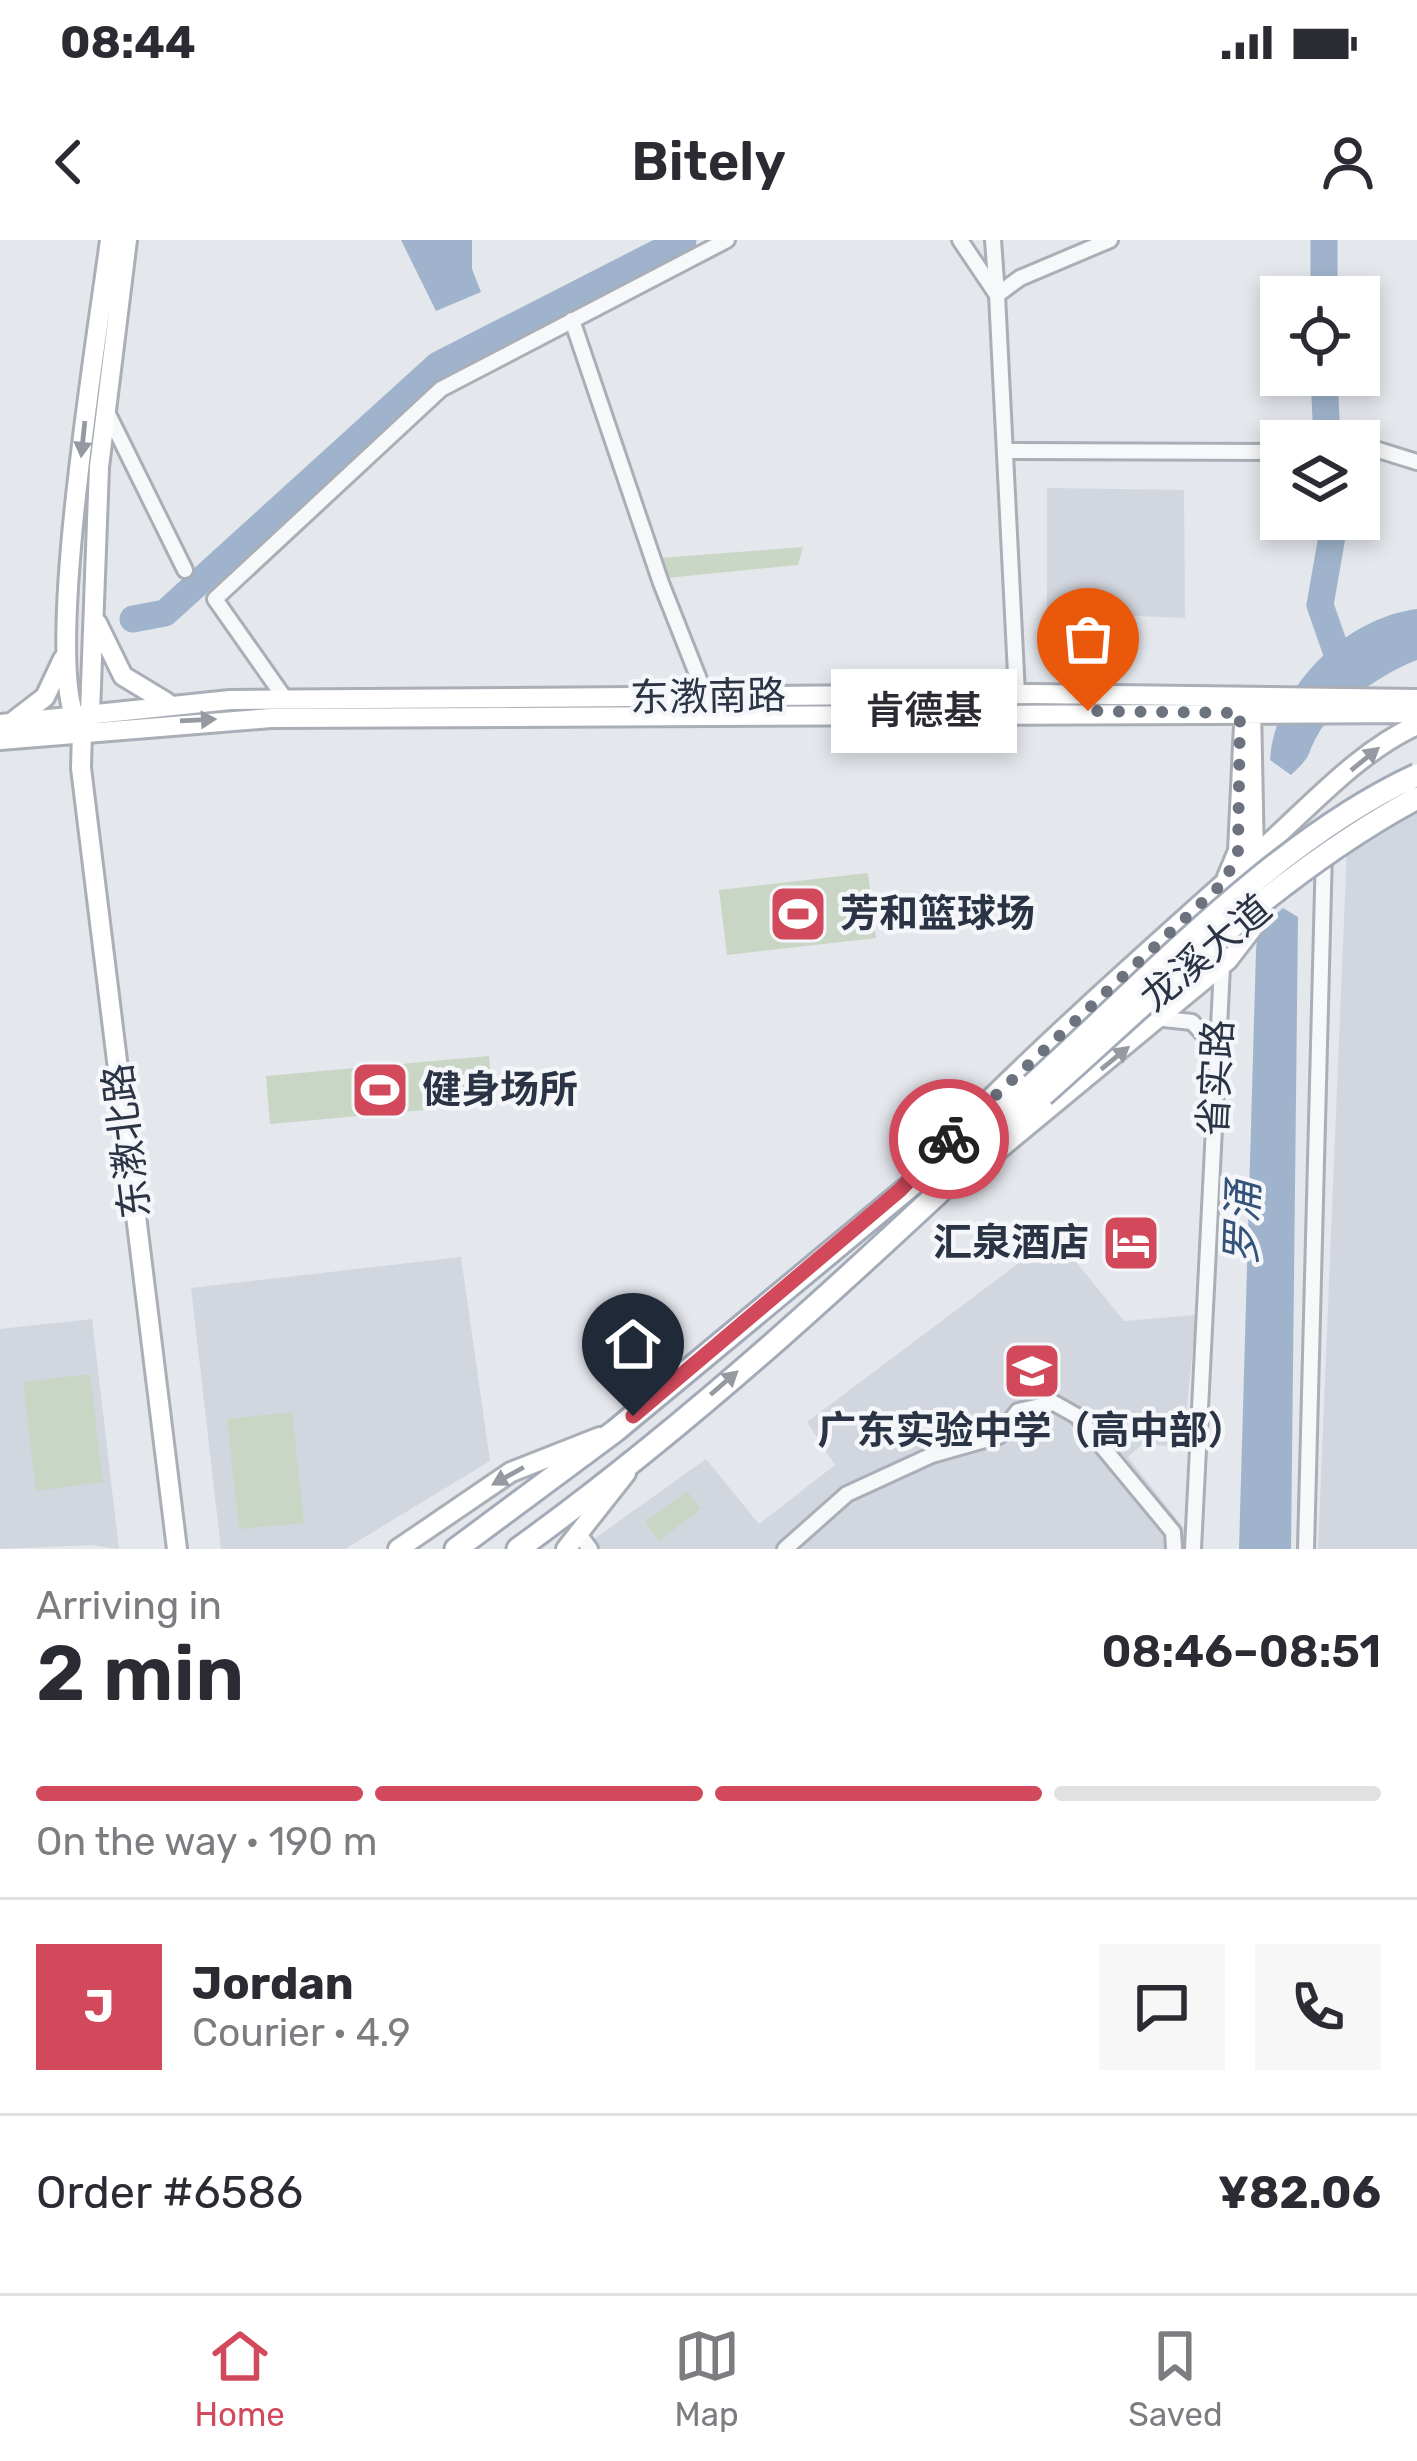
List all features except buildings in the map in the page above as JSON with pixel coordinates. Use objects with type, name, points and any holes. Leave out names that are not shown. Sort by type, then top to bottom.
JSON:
[{"type":"main road","name":"龙溪大道","points":[[518,1549],[635,1460],[924,1207],[1037,1090],[1263,877],[1338,821],[1417,775]]},
{"type":"main road","name":"龙溪大道","points":[[456,1549],[615,1431],[900,1190],[1037,1090],[1265,901],[1343,842],[1417,798]]},
{"type":"street","name":"东漖北路","points":[[110,240],[83,433],[69,644],[81,720],[91,860],[177,1549]]},
{"type":"street","name":"东漖北路","points":[[81,720],[93,613],[104,408],[127,240]]},
{"type":"street","points":[[286,700],[215,599],[441,389],[727,240]]},
{"type":"street","points":[[960,240],[998,295]]},
{"type":"street","points":[[993,240],[1017,694]]},
{"type":"street","points":[[998,295],[1020,278],[1110,240]]},
{"type":"street","points":[[572,320],[661,584],[706,697]]},
{"type":"street","points":[[104,408],[185,570]]},
{"type":"street","points":[[1005,451],[1260,452]]},
{"type":"street","points":[[1380,451],[1417,462]]},
{"type":"street","points":[[93,613],[123,676],[147,695],[170,703]]},
{"type":"street","points":[[6,723],[45,697],[69,644]]},
{"type":"street","name":"东漖南路","points":[[0,740],[170,703],[1017,694],[1247,708],[1274,714],[1417,699]]},
{"type":"street","name":"东漖南路","points":[[6,723],[1247,708],[1286,697],[1417,712]]},
{"type":"street","points":[[924,1207],[1164,1019],[1225,964],[1255,925],[1247,708]]},
{"type":"street","points":[[1225,964],[1239,916],[1225,881],[1238,851],[1247,708]]},
{"type":"street","points":[[900,1190],[1009,1078],[1225,881],[1327,792],[1417,725]]},
{"type":"street","points":[[1306,1549],[1327,792]]},
{"type":"street","name":"省实路","points":[[1193,1549],[1225,964]]},
{"type":"street","points":[[1164,1019],[1192,1022],[1217,1049]]},
{"type":"street","points":[[785,1549],[848,1494],[878,1477],[999,1436],[1018,1412],[1054,1403],[1077,1416],[1173,1532],[1174,1549]]},
{"type":"street","points":[[398,1549],[512,1472],[615,1431]]},
{"type":"street","points":[[578,1544],[635,1460]]},
{"type":"shaded area","points":[[1047,488],[1184,490],[1185,618],[1047,612]]},
{"type":"shaded area","points":[[1417,804],[1417,1549],[1318,1549],[1347,847]]},
{"type":"shaded area","name":"广东实验中学（高中部）","points":[[1055,1236],[1124,1321],[1196,1315],[1183,1447],[1142,1444],[1128,1457],[1186,1531],[1185,1549],[580,1549],[706,1459],[759,1524],[835,1465],[807,1422]]},
{"type":"shaded area","points":[[461,1257],[490,1461],[345,1549],[221,1549],[191,1288]]},
{"type":"shaded area","points":[[92,1319],[119,1549],[92,1545],[0,1549],[0,1329]]},
{"type":"green space","points":[[803,547],[798,565],[667,578],[660,558]]},
{"type":"green space","name":"芳和篮球场","points":[[868,873],[876,938],[727,955],[719,890]]},
{"type":"green space","name":"健身场所","points":[[489,1056],[493,1104],[270,1124],[266,1076]]},
{"type":"green space","points":[[90,1374],[103,1482],[36,1491],[23,1382]]},
{"type":"green space","points":[[292,1412],[304,1523],[239,1529],[227,1419]]},
{"type":"green space","points":[[687,1491],[701,1509],[659,1541],[645,1522]]},
{"type":"water","points":[[401,240],[472,240],[472,269],[481,292],[436,311]]},
{"type":"water","points":[[1417,609],[1417,660],[1376,681],[1335,713],[1291,775],[1270,760],[1285,707],[1318,661],[1364,626]]},
{"type":"water","points":[[1283,908],[1298,917],[1291,1549],[1239,1549],[1256,950],[1258,930]]},
{"type":"waterway","points":[[133,619],[165,613],[438,365],[683,240]]},
{"type":"waterway","points":[[1324,240],[1324,276]]},
{"type":"waterway","points":[[1325,396],[1326,420]]},
{"type":"waterway","points":[[1331,540],[1320,605],[1343,671]]},
{"type":"way so far","points":[[949,1139],[1225,881],[1236,859],[1240,713],[1088,711]]},
{"type":"place","name":"肯德基","points":[[1088,711]]},
{"type":"place","name":"芳和篮球场","points":[[798,914]]},
{"type":"place","name":"健身场所","points":[[380,1090]]},
{"type":"place","name":"汇泉酒店","points":[[1131,1243]]},
{"type":"place","name":"广东实验中学（高中部）","points":[[1032,1371]]},
{"type":"route","points":[[633,1416],[900,1190],[949,1139]]},
{"type":"water label","name":"罗涌","points":[[1243,1223]]}]
